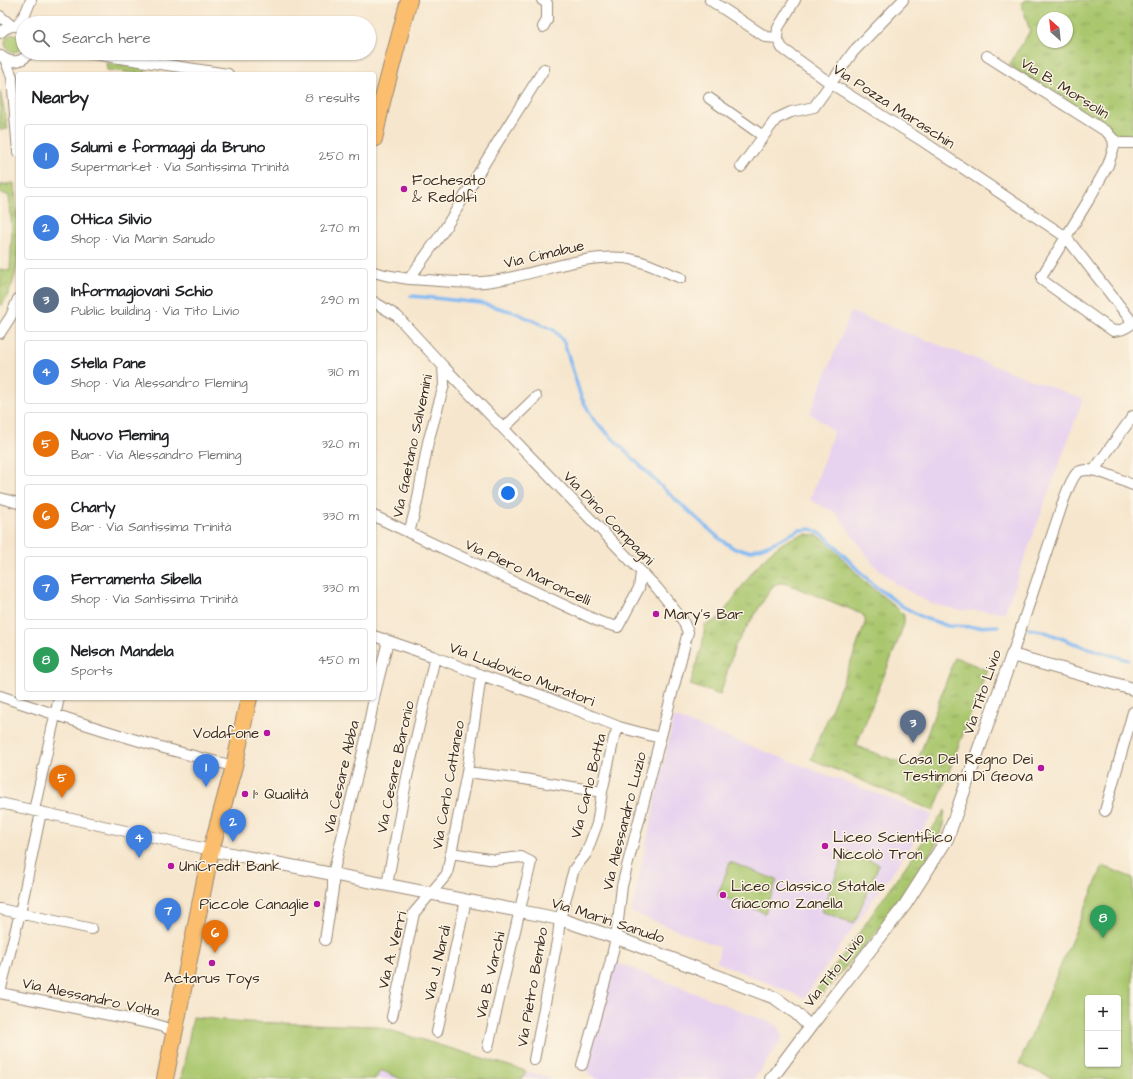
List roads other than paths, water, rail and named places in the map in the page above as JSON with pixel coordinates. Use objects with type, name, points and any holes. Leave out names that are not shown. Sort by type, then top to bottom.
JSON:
[{"type":"main road","points":[[376,120],[378,101],[409,0]]},
{"type":"main road","points":[[165,1079],[211,850],[234,766],[249,700]]},
{"type":"street","points":[[24,16],[31,0]]},
{"type":"street","points":[[542,0],[547,4],[547,20],[543,27]]},
{"type":"street","points":[[710,0],[766,37],[777,38],[778,28],[795,0]]},
{"type":"street","points":[[741,168],[776,119],[784,114],[814,107],[853,52],[903,0]]},
{"type":"street","points":[[0,16],[16,24]]},
{"type":"street","points":[[0,30],[16,27]]},
{"type":"street","name":"Via Pozza Maraschin","points":[[777,38],[782,48],[830,83],[924,142],[1066,237],[1133,323],[1126,328],[1113,331],[1042,280],[1042,276],[1066,237]]},
{"type":"street","name":"Via B. Morsolin","points":[[987,56],[1107,132],[1114,139],[1114,147],[1108,165],[1066,237]]},
{"type":"street","points":[[2,57],[14,61],[16,60]]},
{"type":"street","points":[[2,57],[12,77],[16,127]]},
{"type":"street","points":[[12,77],[23,60]]},
{"type":"street","points":[[130,60],[207,72]]},
{"type":"street","points":[[409,279],[444,230],[544,69]]},
{"type":"street","points":[[709,98],[763,136]]},
{"type":"street","points":[[1114,139],[1119,143],[1133,143]]},
{"type":"street","name":"Via Cimabue","points":[[376,273],[409,279],[453,282],[490,281],[592,258],[624,258],[645,263],[681,278]]},
{"type":"street","name":"Via Dino Compagni","points":[[376,303],[397,316],[443,366],[504,428],[674,608],[682,619],[688,632]]},
{"type":"street","points":[[0,333],[11,316],[16,304]]},
{"type":"street","name":"Via Gaetano Salvemini","points":[[409,533],[417,503],[428,442],[444,385],[443,366]]},
{"type":"street","points":[[504,428],[536,397]]},
{"type":"street","points":[[1133,416],[1094,470],[1133,485]]},
{"type":"street","name":"Via Tito Livio","points":[[771,1079],[905,905],[947,839],[1012,655],[1064,499],[1076,474],[1084,470],[1094,470]]},
{"type":"street","points":[[0,498],[16,502]]},
{"type":"street","name":"Via Piero Maroncelli","points":[[376,517],[600,622],[618,627],[639,588],[641,573]]},
{"type":"street","name":"Via Alessandro Luzio","points":[[582,1065],[616,938],[622,886],[688,632]]},
{"type":"street","name":"Via Ludovico Muratori","points":[[376,637],[435,657],[481,676],[540,695],[619,727],[660,738]]},
{"type":"street","name":"Via Cesare Abba","points":[[376,688],[387,645],[385,639]]},
{"type":"street","points":[[1012,655],[1133,689]]},
{"type":"street","name":"Via Cesare Baronio","points":[[387,885],[407,777],[435,657]]},
{"type":"street","name":"Via Carlo Cattaneo","points":[[430,893],[447,874],[467,772],[481,676]]},
{"type":"street","points":[[0,696],[196,758],[234,766]]},
{"type":"street","points":[[0,992],[20,913],[37,811],[58,700]]},
{"type":"street","name":"Via Cesare Abba","points":[[333,874],[366,739],[373,700]]},
{"type":"street","points":[[1104,811],[1133,712]]},
{"type":"street","name":"Via Carlo Botta","points":[[560,919],[574,869],[586,854],[597,824],[602,792],[614,738],[619,727]]},
{"type":"street","points":[[467,772],[524,778],[602,792]]},
{"type":"street","points":[[0,803],[211,850]]},
{"type":"street","name":"Via Marin Sanudo","points":[[211,850],[560,919],[616,938],[775,998],[796,1013],[810,1027]]},
{"type":"street","name":"Via B. Varchi","points":[[451,853],[495,860],[521,857],[531,862],[488,1047]]},
{"type":"street","points":[[325,940],[333,889],[333,874]]},
{"type":"street","name":"Via A. Verri","points":[[392,1017],[414,913],[430,893]]},
{"type":"street","name":"Via J. Nardi","points":[[437,1032],[466,900]]},
{"type":"street","points":[[0,909],[92,929]]},
{"type":"street","name":"Via Pietro Bembo","points":[[534,1060],[560,919]]},
{"type":"street","name":"Via Alessandro Volta","points":[[0,992],[147,1023],[175,1031]]},
{"type":"waterway","points":[[411,296],[480,303],[514,312],[554,330],[564,342],[581,397],[594,420],[664,489],[720,539],[735,549],[750,551],[771,544],[799,530],[812,529],[825,536],[876,587],[902,606],[924,618],[948,626],[998,626]]},
{"type":"waterway","points":[[1029,629],[1042,631],[1087,648],[1128,660]]},
{"type":"place","name":"Fochesato & Redolfi","points":[[404,189]]},
{"type":"place","name":"Mary's Bar","points":[[656,614]]},
{"type":"place","name":"Vodafone","points":[[267,733]]},
{"type":"place","name":"Informagiovani Schio","points":[[913,743]]},
{"type":"place","name":"Casa Del Regno Dei Testimoni Di Geova","points":[[1041,768]]},
{"type":"place","name":"Salumi e formaggi da Bruno","points":[[206,787]]},
{"type":"place","name":"1° Qualità","points":[[245,794]]},
{"type":"place","name":"Nuovo Fleming","points":[[62,798]]},
{"type":"place","name":"Ottica Silvio","points":[[233,842]]},
{"type":"place","name":"Liceo Scientifico Niccolò Tron","points":[[825,846]]},
{"type":"place","name":"Stella Pane","points":[[139,858]]},
{"type":"place","name":"UniCredit Bank","points":[[171,866]]},
{"type":"place","name":"Liceo Classico Statale Giacomo Zanella","points":[[723,895]]},
{"type":"place","name":"Piccole Canaglie","points":[[317,904]]},
{"type":"place","name":"Ferramenta Sibella","points":[[168,931]]},
{"type":"place","name":"Nelson Mandela","points":[[1103,938]]},
{"type":"place","name":"Charly","points":[[215,953]]},
{"type":"place","name":"Actarus Toys","points":[[212,963]]}]
